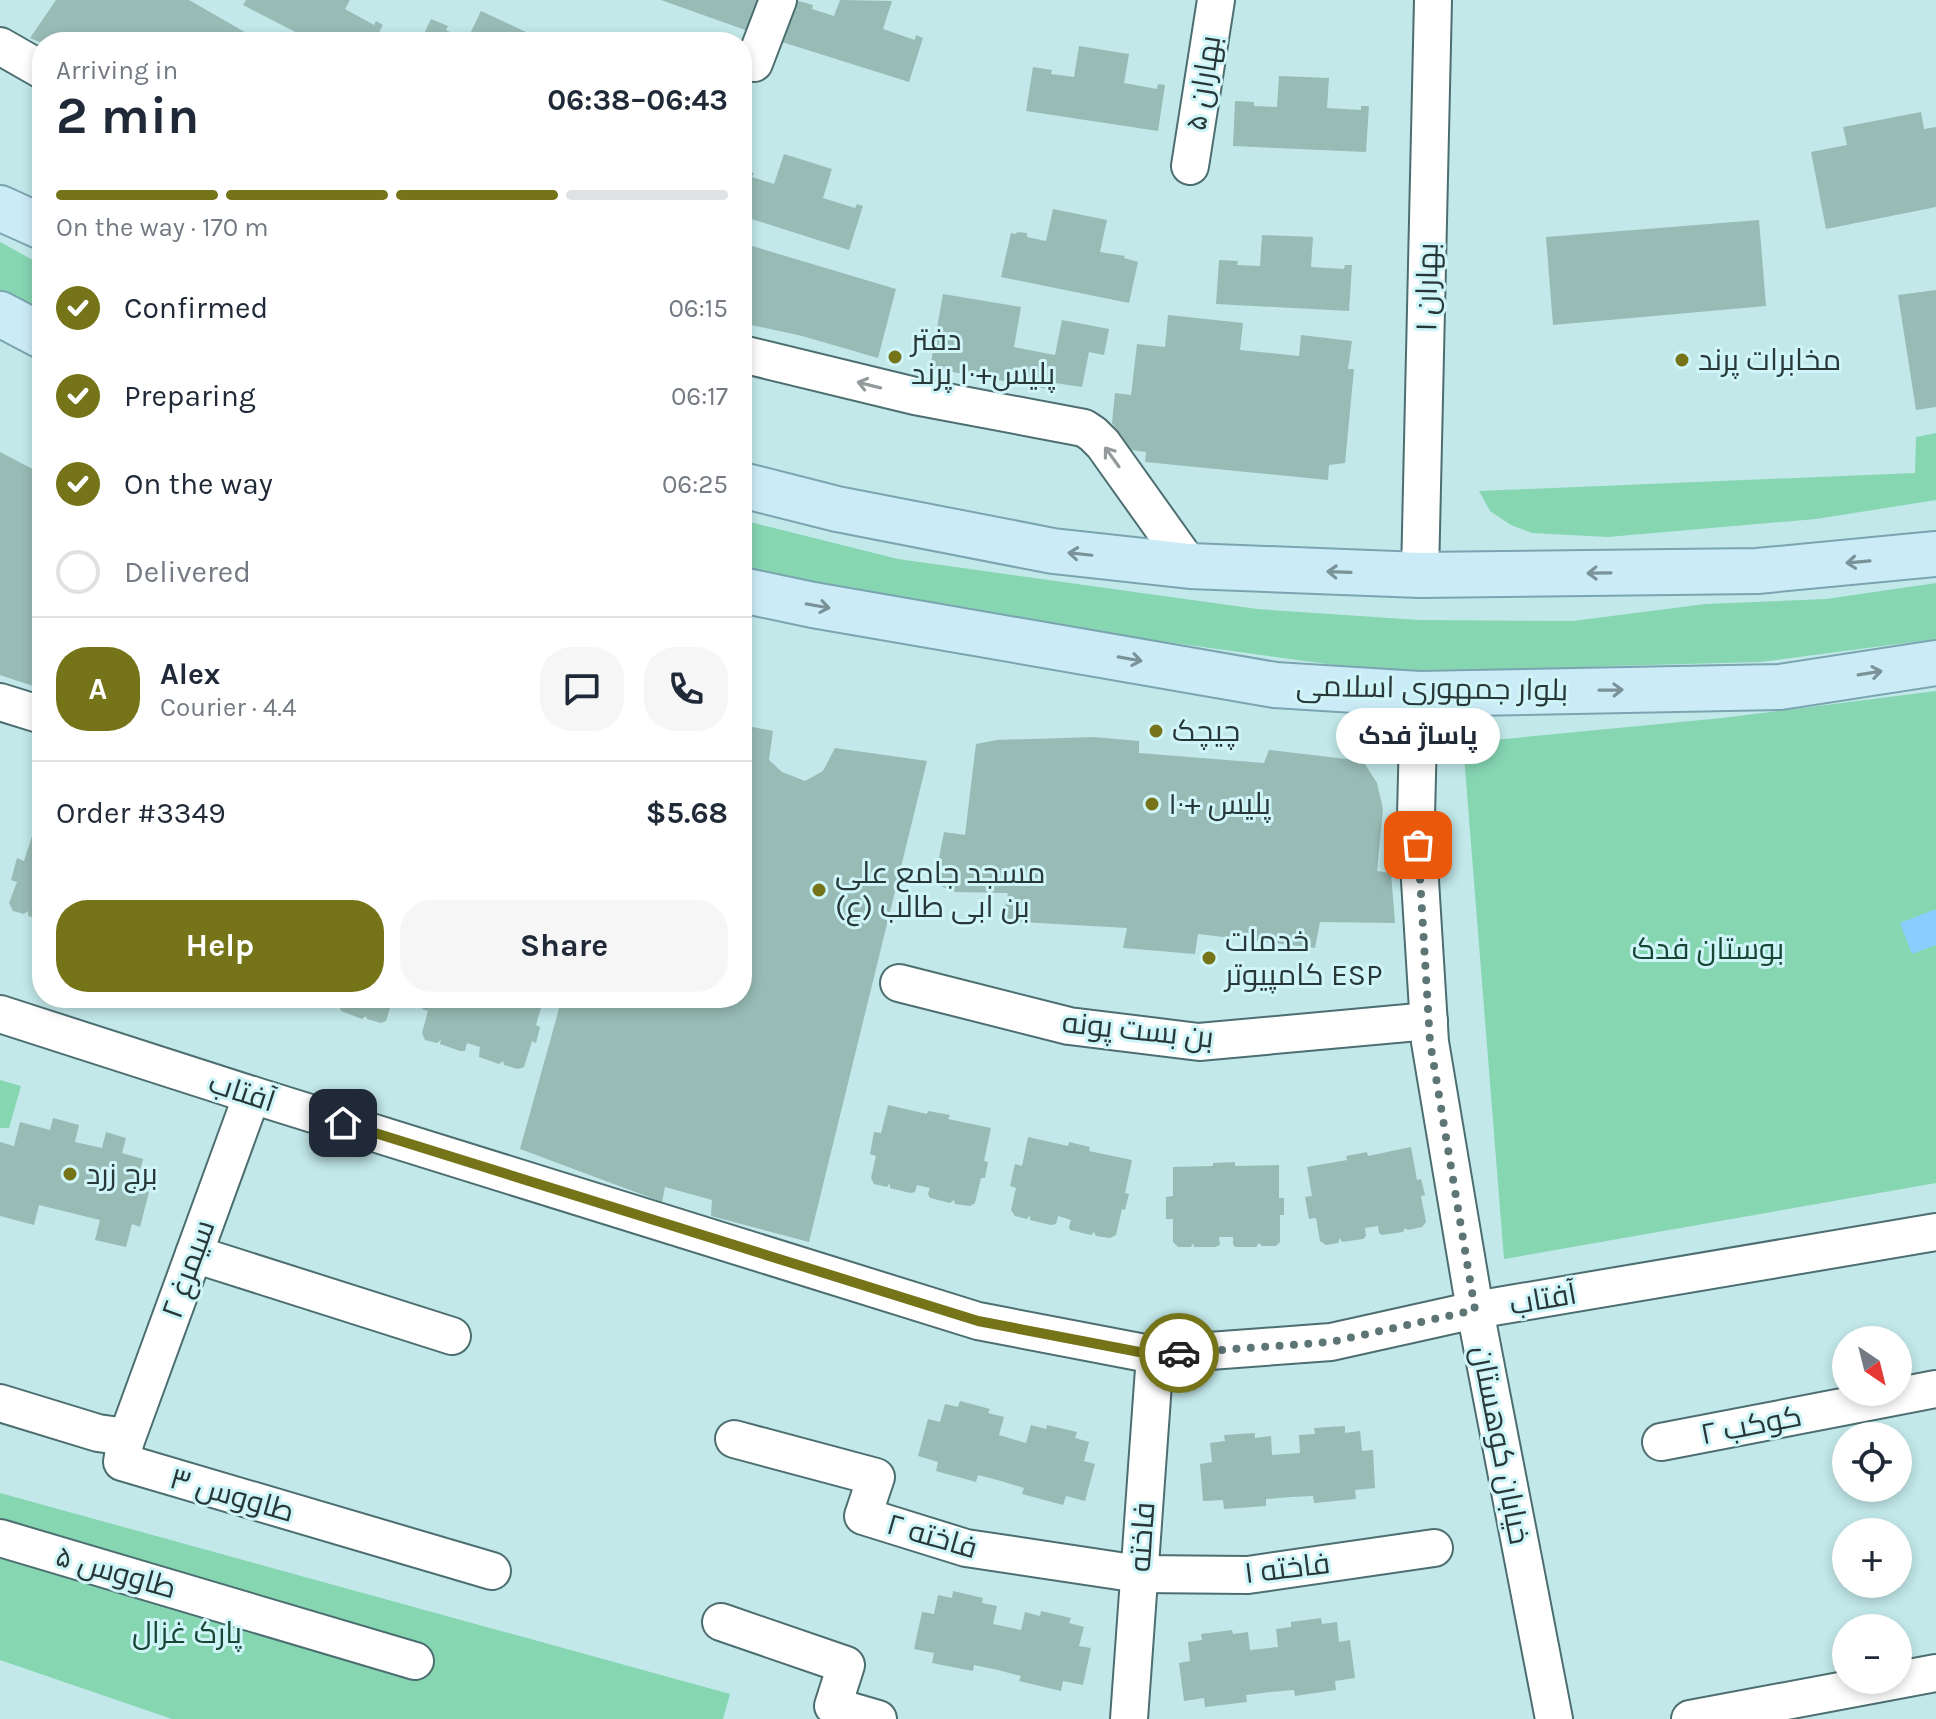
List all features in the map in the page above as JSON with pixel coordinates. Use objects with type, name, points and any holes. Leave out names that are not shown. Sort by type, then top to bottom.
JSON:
[{"type":"main road","points":[[0,208],[32,222]]},
{"type":"main road","points":[[0,314],[32,331]]},
{"type":"main road","points":[[752,488],[837,509],[1053,551],[1190,566],[1420,575],[1757,571],[1936,554]]},
{"type":"main road","name":"بلوار جمهوری اسلامی","points":[[752,592],[1275,685],[1419,694],[1780,687],[1936,663]]},
{"type":"street","points":[[754,63],[778,0]]},
{"type":"street","name":"بهاران ۵","points":[[1190,166],[1216,0]]},
{"type":"street","name":"بهاران ۱","points":[[1420,575],[1433,0]]},
{"type":"street","points":[[0,46],[32,64]]},
{"type":"street","points":[[752,356],[915,396],[1084,428],[1103,444],[1190,566]]},
{"type":"street","name":"خیابان کوهستان","points":[[1419,694],[1416,816],[1430,1042],[1475,1310],[1554,1719]]},
{"type":"street","points":[[0,702],[32,712]]},
{"type":"street","name":"بن بست پونه","points":[[899,983],[1069,1026],[1199,1042],[1429,1021]]},
{"type":"street","name":"آفتاب","points":[[0,1014],[978,1321],[1155,1355],[1331,1342],[1475,1310],[1936,1232]]},
{"type":"street","name":"سیمرغ ۲","points":[[125,1443],[252,1095]]},
{"type":"street","points":[[194,1254],[452,1336]]},
{"type":"street","name":"فاخته","points":[[1129,1719],[1155,1355]]},
{"type":"street","name":"کوکب ۲","points":[[1661,1442],[1936,1389]]},
{"type":"street","points":[[0,1403],[98,1433],[126,1437],[125,1443]]},
{"type":"street","name":"فاخته ۲","points":[[734,1439],[876,1477],[863,1516],[966,1548],[1139,1574]]},
{"type":"street","name":"طاووس ۳","points":[[125,1443],[122,1462],[492,1571]]},
{"type":"street","name":"طاووس ۵","points":[[0,1538],[415,1661]]},
{"type":"street","name":"فاخته ۱","points":[[1139,1574],[1248,1575],[1434,1548]]},
{"type":"street","points":[[721,1622],[846,1665],[833,1706],[878,1719]]},
{"type":"street","points":[[1690,1719],[1936,1673]]},
{"type":"green space","points":[[0,242],[32,260],[32,309],[0,294]]},
{"type":"green space","points":[[1936,433],[1936,500],[1816,519],[1608,537],[1532,533],[1511,525],[1490,511],[1479,491],[1915,473],[1916,437]]},
{"type":"green space","points":[[752,522],[898,559],[1257,609],[1419,620],[1573,621],[1705,604],[1826,599],[1936,583],[1936,639],[1760,662],[1612,666],[1421,677],[1094,632],[752,576]]},
{"type":"green space","name":"بوستان فدک","points":[[1936,691],[1936,1183],[1504,1259],[1463,743],[1722,718]]},
{"type":"green space","points":[[0,1080],[21,1086],[9,1128],[0,1128]]},
{"type":"green space","name":"پارک غزال","points":[[0,1493],[730,1694],[723,1719],[172,1719],[0,1660]]},
{"type":"water","points":[[1936,909],[1936,945],[1912,954],[1900,923]]},
{"type":"building","points":[[56,0],[189,0],[245,32],[34,32]]},
{"type":"building","points":[[246,0],[350,0],[345,9],[374,25],[376,21],[383,25],[379,32],[296,32],[243,5]]},
{"type":"building","points":[[661,0],[759,0],[748,31]]},
{"type":"building","points":[[795,0],[834,16],[840,0],[892,1],[883,29],[915,40],[916,35],[923,38],[909,82],[782,42]]},
{"type":"building","points":[[481,11],[526,32],[471,32]]},
{"type":"building","points":[[431,19],[448,26],[446,30],[450,32],[425,32]]},
{"type":"building","points":[[1079,46],[1129,54],[1124,83],[1157,89],[1158,84],[1165,85],[1158,131],[1026,111],[1033,67],[1052,70],[1051,74],[1074,77]]},
{"type":"building","points":[[1279,76],[1329,78],[1327,108],[1361,110],[1361,106],[1369,106],[1366,152],[1233,146],[1235,101],[1277,107]]},
{"type":"building","points":[[1921,112],[1924,129],[1936,127],[1936,207],[1826,229],[1811,152],[1847,145],[1843,127]]},
{"type":"building","points":[[784,154],[832,169],[823,198],[855,208],[857,204],[863,206],[849,250],[752,219],[752,177],[774,184]]},
{"type":"building","points":[[1053,209],[1107,220],[1100,252],[1125,256],[1138,262],[1129,303],[1001,277],[1011,233],[1027,233],[1027,237],[1046,241]]},
{"type":"building","points":[[1759,220],[1766,306],[1553,325],[1546,237]]},
{"type":"building","points":[[1262,235],[1313,237],[1311,267],[1344,269],[1345,265],[1352,265],[1349,311],[1216,304],[1219,260],[1260,266]]},
{"type":"building","points":[[752,246],[896,289],[878,358],[752,325]]},
{"type":"building","points":[[1936,290],[1936,407],[1916,410],[1898,295]]},
{"type":"building","points":[[943,294],[1021,307],[1014,347],[1055,355],[1062,320],[1109,329],[1104,355],[1089,352],[1082,387],[1055,383],[1054,390],[930,368]]},
{"type":"building","points":[[1168,315],[1243,323],[1240,350],[1299,356],[1301,335],[1352,341],[1348,369],[1354,369],[1345,463],[1329,465],[1328,480],[1145,462],[1146,452],[1131,450],[1112,423],[1115,393],[1131,395],[1137,344],[1165,347]]},
{"type":"building","points":[[0,452],[32,469],[32,686],[0,675]]},
{"type":"building","name":"مسجد جامع علی بن ابی طالب (ع)","points":[[752,727],[773,731],[769,760],[782,772],[805,781],[823,771],[835,748],[927,761],[809,1242],[711,1216],[712,1200],[665,1187],[662,1202],[520,1149],[559,1008],[752,1008]]},
{"type":"building","points":[[1094,737],[1139,741],[1139,753],[1264,763],[1269,750],[1363,761],[1377,783],[1383,809],[1377,871],[1391,873],[1395,923],[1320,922],[1315,948],[1198,934],[1195,954],[1123,948],[1127,928],[1002,921],[1008,893],[955,892],[934,883],[944,832],[965,835],[976,744],[997,740]]},
{"type":"building","points":[[32,836],[32,917],[28,916],[28,911],[24,914],[13,911],[9,903],[17,882],[11,880],[17,858],[24,861]]},
{"type":"building","points":[[340,1008],[390,1008],[386,1021],[381,1023],[341,1011]]},
{"type":"building","points":[[541,1008],[536,1025],[540,1027],[524,1067],[518,1069],[504,1065],[503,1061],[499,1064],[479,1057],[480,1047],[467,1043],[465,1051],[460,1051],[440,1044],[441,1040],[437,1043],[425,1040],[422,1033],[428,1011],[422,1009]]},
{"type":"building","points":[[888,1105],[927,1114],[928,1111],[950,1115],[948,1119],[991,1128],[984,1161],[988,1162],[985,1178],[981,1178],[975,1203],[970,1206],[955,1204],[954,1200],[950,1203],[930,1198],[930,1188],[917,1185],[915,1192],[910,1193],[890,1188],[890,1183],[887,1187],[874,1184],[871,1178],[876,1156],[870,1154],[874,1132],[881,1133]]},
{"type":"building","name":"برج زرد","points":[[53,1118],[79,1125],[75,1142],[102,1148],[106,1132],[126,1138],[122,1153],[143,1159],[136,1188],[149,1192],[140,1227],[132,1224],[126,1247],[95,1240],[100,1220],[39,1205],[34,1225],[0,1216],[0,1142],[14,1146],[20,1122],[50,1130]]},
{"type":"building","points":[[1028,1137],[1068,1146],[1069,1142],[1090,1147],[1089,1151],[1132,1160],[1125,1193],[1129,1194],[1116,1235],[1110,1238],[1096,1236],[1094,1232],[1091,1235],[1070,1230],[1071,1220],[1058,1216],[1056,1224],[1051,1225],[1030,1220],[1030,1215],[1027,1219],[1015,1216],[1011,1210],[1016,1188],[1010,1186],[1015,1164],[1022,1166]]},
{"type":"building","points":[[1411,1147],[1417,1180],[1421,1179],[1425,1195],[1421,1196],[1426,1222],[1422,1227],[1382,1235],[1378,1226],[1365,1228],[1366,1236],[1363,1239],[1342,1242],[1340,1238],[1338,1243],[1326,1245],[1320,1241],[1316,1218],[1309,1219],[1305,1197],[1312,1196],[1307,1167],[1347,1160],[1346,1156],[1367,1152],[1368,1156]]},
{"type":"building","points":[[1235,1162],[1235,1166],[1279,1165],[1279,1198],[1284,1198],[1284,1215],[1280,1215],[1280,1242],[1276,1246],[1262,1246],[1259,1243],[1256,1247],[1235,1247],[1233,1237],[1219,1237],[1220,1245],[1215,1247],[1194,1247],[1193,1243],[1191,1247],[1178,1247],[1173,1242],[1173,1219],[1166,1219],[1166,1197],[1173,1196],[1173,1167]]},
{"type":"building","points":[[960,1401],[990,1409],[988,1413],[1004,1417],[999,1435],[1026,1443],[1031,1425],[1046,1429],[1047,1425],[1077,1432],[1075,1438],[1089,1442],[1084,1461],[1095,1464],[1085,1501],[1066,1496],[1063,1505],[1022,1494],[1024,1488],[1001,1481],[978,1475],[976,1482],[936,1471],[938,1462],[918,1456],[928,1419],[940,1422],[945,1404],[958,1407]]},
{"type":"building","points":[[1345,1426],[1345,1433],[1360,1431],[1362,1451],[1373,1450],[1375,1488],[1355,1490],[1356,1499],[1314,1503],[1313,1496],[1290,1497],[1266,1499],[1266,1506],[1224,1509],[1223,1500],[1203,1501],[1200,1464],[1212,1462],[1210,1443],[1225,1441],[1224,1435],[1255,1433],[1255,1438],[1271,1436],[1272,1455],[1300,1453],[1299,1435],[1315,1434],[1314,1428]]},
{"type":"building","points":[[953,1591],[983,1598],[982,1603],[997,1606],[993,1624],[1021,1630],[1025,1612],[1040,1616],[1041,1611],[1071,1618],[1069,1623],[1084,1627],[1079,1646],[1091,1648],[1083,1685],[1063,1681],[1061,1691],[1019,1681],[1021,1676],[998,1670],[974,1665],[973,1671],[932,1663],[934,1653],[914,1649],[922,1612],[934,1614],[938,1595],[952,1598]]},
{"type":"building","points":[[1321,1618],[1322,1624],[1337,1622],[1339,1642],[1350,1640],[1355,1678],[1335,1681],[1336,1690],[1295,1696],[1294,1690],[1246,1695],[1247,1702],[1205,1707],[1204,1698],[1184,1701],[1179,1663],[1190,1661],[1188,1642],[1202,1640],[1201,1634],[1232,1630],[1233,1634],[1248,1632],[1250,1650],[1278,1647],[1276,1629],[1291,1627],[1291,1622]]},
{"type":"way so far","points":[[1179,1353],[1331,1342],[1475,1310],[1430,1042],[1418,845]]},
{"type":"place","name":"دفتر پلیس+۱۰ پرند","points":[[895,357]]},
{"type":"place","name":"مخابرات پرند","points":[[1682,360]]},
{"type":"place","name":"چیچک","points":[[1156,731]]},
{"type":"place","name":"پلیس +۱۰","points":[[1152,804]]},
{"type":"place","name":"پاساژ فدک","points":[[1418,845]]},
{"type":"place","name":"مسجد جامع علی بن ابی طالب (ع)","points":[[819,890]]},
{"type":"place","name":"خدمات کامپیوتر ESP","points":[[1209,958]]},
{"type":"place","name":"برج زرد","points":[[70,1174]]},
{"type":"route","points":[[343,1123],[978,1321],[1155,1355],[1179,1353]]}]
